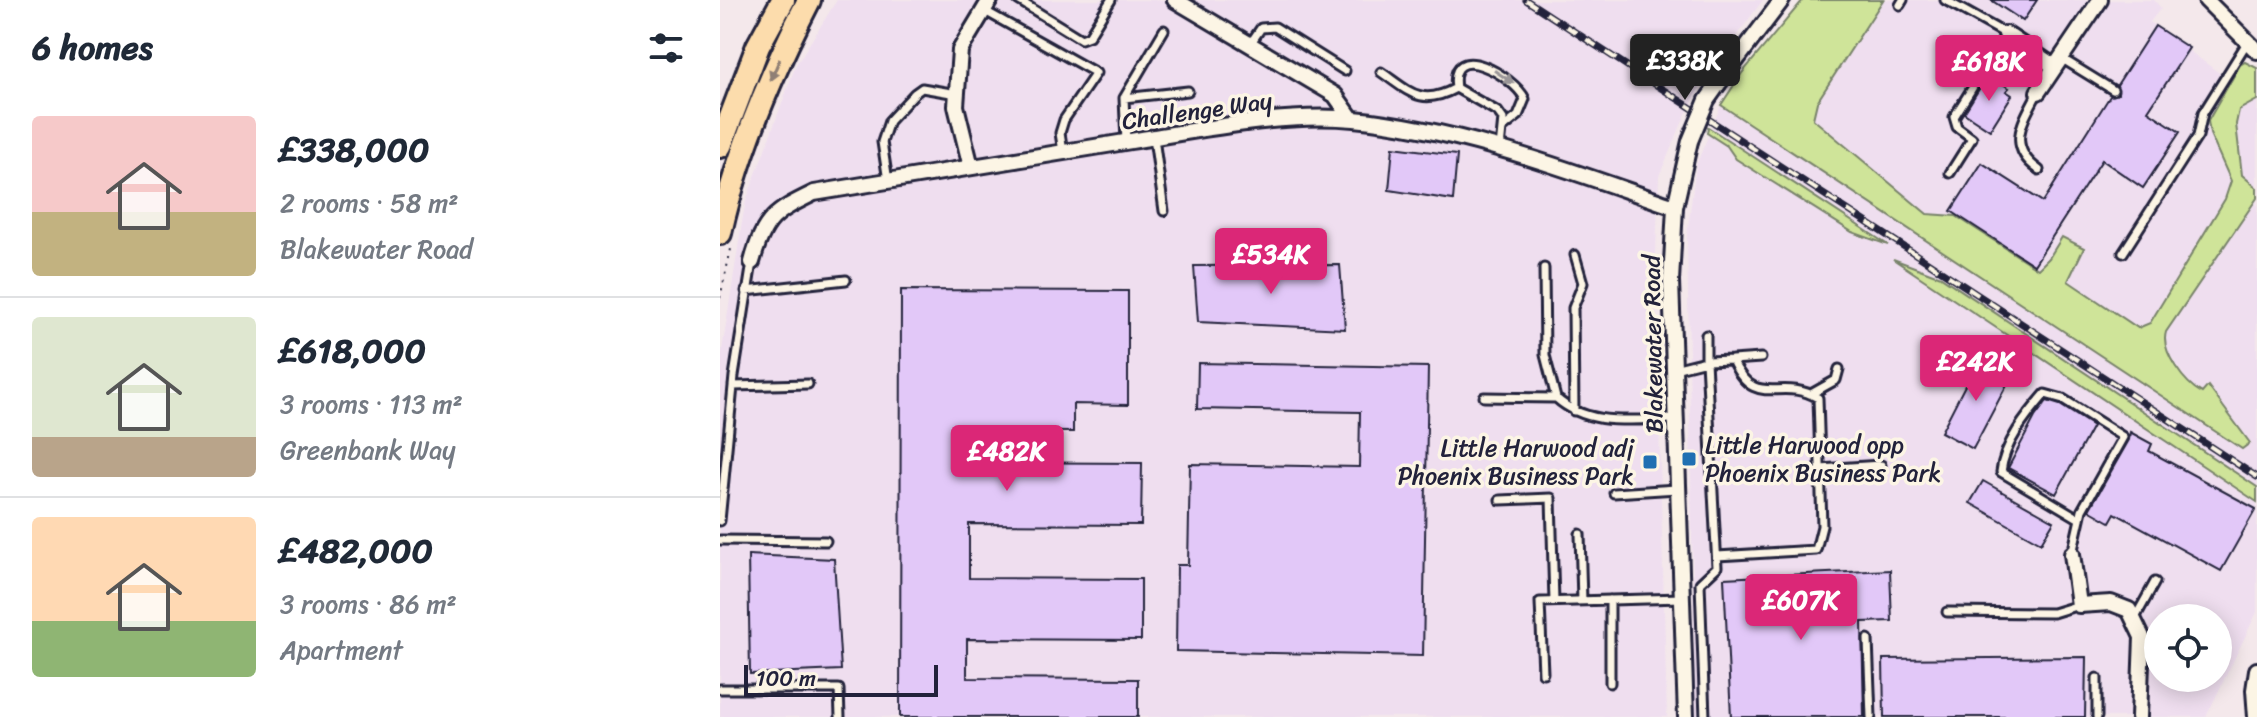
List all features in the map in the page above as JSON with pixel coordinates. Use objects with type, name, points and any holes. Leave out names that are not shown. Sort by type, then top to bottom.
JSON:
[{"type":"highway","points":[[720,146],[758,46],[783,0]]},
{"type":"highway","points":[[720,233],[729,193],[775,66],[809,0]]},
{"type":"street","points":[[1175,0],[1335,95],[1352,119]]},
{"type":"street","name":"Blakewater Road","points":[[1686,717],[1671,281],[1675,207],[1690,141],[1707,100],[1782,0]]},
{"type":"street","points":[[2038,92],[2100,0]]},
{"type":"street","points":[[2206,0],[2252,46]]},
{"type":"street","points":[[971,167],[956,106],[960,50],[987,5]]},
{"type":"street","points":[[2006,34],[2058,63]]},
{"type":"street","name":"Challenge Way","points":[[752,262],[760,232],[781,209],[814,193],[1230,125],[1305,119],[1352,119],[1451,135],[1570,170],[1675,207]]},
{"type":"street","points":[[2072,554],[2079,605],[2111,603],[2129,610],[2142,637],[2139,717]]},
{"type":"street","points":[[2256,717],[2254,690],[2257,670]]},
{"type":"lane","points":[[1018,0],[1081,39],[1089,36],[1111,0]]},
{"type":"lane","points":[[1945,0],[2006,34],[1954,117],[1957,127],[1972,138],[1950,173]]},
{"type":"lane","points":[[987,5],[1096,73],[1064,120],[1060,133],[1063,152]]},
{"type":"lane","points":[[1250,44],[1261,28],[1275,27],[1345,71]]},
{"type":"lane","points":[[1126,142],[1124,98],[1164,30]]},
{"type":"lane","points":[[2123,253],[2198,136],[2203,113],[2252,46]]},
{"type":"lane","points":[[1456,88],[1457,73],[1464,64],[1471,62],[1490,68],[1520,89],[1525,99],[1523,109],[1503,128]]},
{"type":"lane","points":[[2058,63],[2113,90]]},
{"type":"lane","points":[[1381,72],[1426,99],[1440,97],[1456,88]]},
{"type":"lane","points":[[888,181],[882,142],[889,121],[922,88],[957,94]]},
{"type":"lane","points":[[1456,88],[1498,112],[1503,119],[1499,149]]},
{"type":"lane","points":[[1124,98],[1188,91]]},
{"type":"lane","points":[[2038,92],[2020,128],[2019,143],[2023,154],[2039,170]]},
{"type":"lane","points":[[1154,137],[1164,211]]},
{"type":"lane","points":[[1574,411],[1573,308],[1583,283],[1575,255]]},
{"type":"lane","points":[[720,521],[733,386],[752,262]]},
{"type":"lane","points":[[1544,268],[1545,355],[1556,398]]},
{"type":"lane","points":[[746,291],[846,280]]},
{"type":"lane","points":[[1705,717],[1700,583],[1717,567],[1706,335]]},
{"type":"lane","points":[[1674,369],[1706,361],[1761,358]]},
{"type":"lane","points":[[1717,556],[1816,550],[1822,526],[1818,398],[1805,391],[1753,389],[1741,379],[1732,360]]},
{"type":"lane","points":[[1811,394],[1836,380],[1839,369]]},
{"type":"lane","points":[[733,386],[808,384]]},
{"type":"lane","points":[[2072,554],[2080,519],[2082,510],[2123,437],[2063,399],[2045,394],[2015,435],[2001,472],[2080,519]]},
{"type":"lane","points":[[1484,397],[1556,398],[1574,411],[1594,419],[1675,419]]},
{"type":"lane","points":[[1820,469],[1881,465]]},
{"type":"lane","points":[[1614,493],[1677,489]]},
{"type":"lane","points":[[1500,500],[1551,498],[1554,602]]},
{"type":"lane","points":[[1580,534],[1582,601]]},
{"type":"lane","points":[[720,540],[826,541]]},
{"type":"lane","points":[[2134,620],[2155,582]]},
{"type":"lane","points":[[1543,673],[1540,602],[1684,598]]},
{"type":"lane","points":[[1610,600],[1610,683]]},
{"type":"lane","points":[[1947,612],[2053,613],[2079,605]]},
{"type":"lane","points":[[1868,639],[1871,717]]},
{"type":"lane","points":[[2097,678],[2097,717]]},
{"type":"lane","points":[[720,689],[839,689],[840,717]]},
{"type":"shaded area","points":[[837,0],[1763,0],[1709,73],[1686,114],[1659,176],[1655,279],[1667,717],[720,717],[720,363],[743,216],[796,65]]},
{"type":"shaded area","points":[[1883,0],[2154,0],[2161,8],[2150,22],[2230,81],[2208,121],[2210,134],[2231,181],[2225,199],[2150,323],[2138,328],[2068,281],[2083,248],[2051,278],[1956,216],[1927,215],[1813,119],[1817,102]]},
{"type":"shaded area","points":[[2257,100],[2257,188],[2242,175],[2236,124],[2239,110]]},
{"type":"shaded area","points":[[1721,105],[2242,449],[2250,442],[2208,386],[2202,393],[2192,387],[2169,354],[2164,340],[2166,332],[2220,249],[2257,198],[2257,612],[2232,663],[2232,604],[2144,604],[2144,692],[2218,692],[2206,717],[1695,717],[1687,235],[1696,165]]},
{"type":"green space","points":[[1803,0],[1883,0],[1817,102],[1813,119],[1927,214],[1956,216],[2038,269],[2062,237],[2084,248],[2068,281],[2138,328],[2150,323],[2225,199],[2231,181],[2210,134],[2208,121],[2240,65],[2245,62],[2257,68],[2257,100],[2239,110],[2236,124],[2242,175],[2257,188],[2257,198],[2166,332],[2165,340],[2170,357],[2182,375],[2202,393],[2208,386],[2250,443],[2242,449],[1721,105],[1742,73]]},
{"type":"green space","points":[[1708,127],[1888,245],[1852,232],[1736,159],[1727,146],[1707,133]]},
{"type":"green space","points":[[1893,259],[1941,277],[2257,487],[2257,502]]},
{"type":"building","points":[[1991,0],[2037,0],[2023,21]]},
{"type":"building","points":[[2155,26],[2189,48],[2148,111],[2180,132],[2143,188],[2102,160],[2034,265],[1951,211],[1982,163],[2043,202],[2110,96],[2118,94],[2117,85]]},
{"type":"building","points":[[1990,76],[2009,88],[2006,91],[2012,95],[1990,130],[1964,113]]},
{"type":"building","points":[[1393,147],[1457,155],[1453,200],[1389,190]]},
{"type":"building","points":[[1340,265],[1345,329],[1198,322],[1194,266]]},
{"type":"building","points":[[901,290],[1128,291],[1128,405],[1073,404],[1073,432],[960,431],[960,462],[1142,463],[1141,525],[969,524],[969,578],[1141,579],[1141,640],[967,639],[967,678],[1138,679],[1138,717],[900,717]]},
{"type":"building","points":[[1979,358],[2012,375],[1973,449],[1941,432]]},
{"type":"building","points":[[1198,363],[1428,367],[1423,656],[1176,651],[1177,565],[1188,565],[1190,464],[1359,467],[1360,412],[1197,409]]},
{"type":"building","points":[[2047,401],[2060,405],[2093,426],[2056,494],[2008,468]]},
{"type":"building","points":[[2130,432],[2152,444],[2149,451],[2256,509],[2221,571],[2115,513],[2110,522],[2089,510],[2129,440]]},
{"type":"building","points":[[1983,481],[2054,521],[2041,543],[1970,503]]},
{"type":"building","points":[[748,555],[834,559],[841,670],[750,674]]},
{"type":"building","points":[[1890,570],[1892,621],[1862,622],[1864,717],[1731,717],[1724,578]]},
{"type":"building","points":[[2086,657],[2085,717],[1884,717],[1883,659]]},
{"type":"railway","points":[[1526,0],[2257,477]]},
{"type":"place","name":"Little Harwood opp Phoenix Business Park","points":[[1689,459]]},
{"type":"place","name":"Little Harwood adj Phoenix Business Park","points":[[1650,462]]}]
